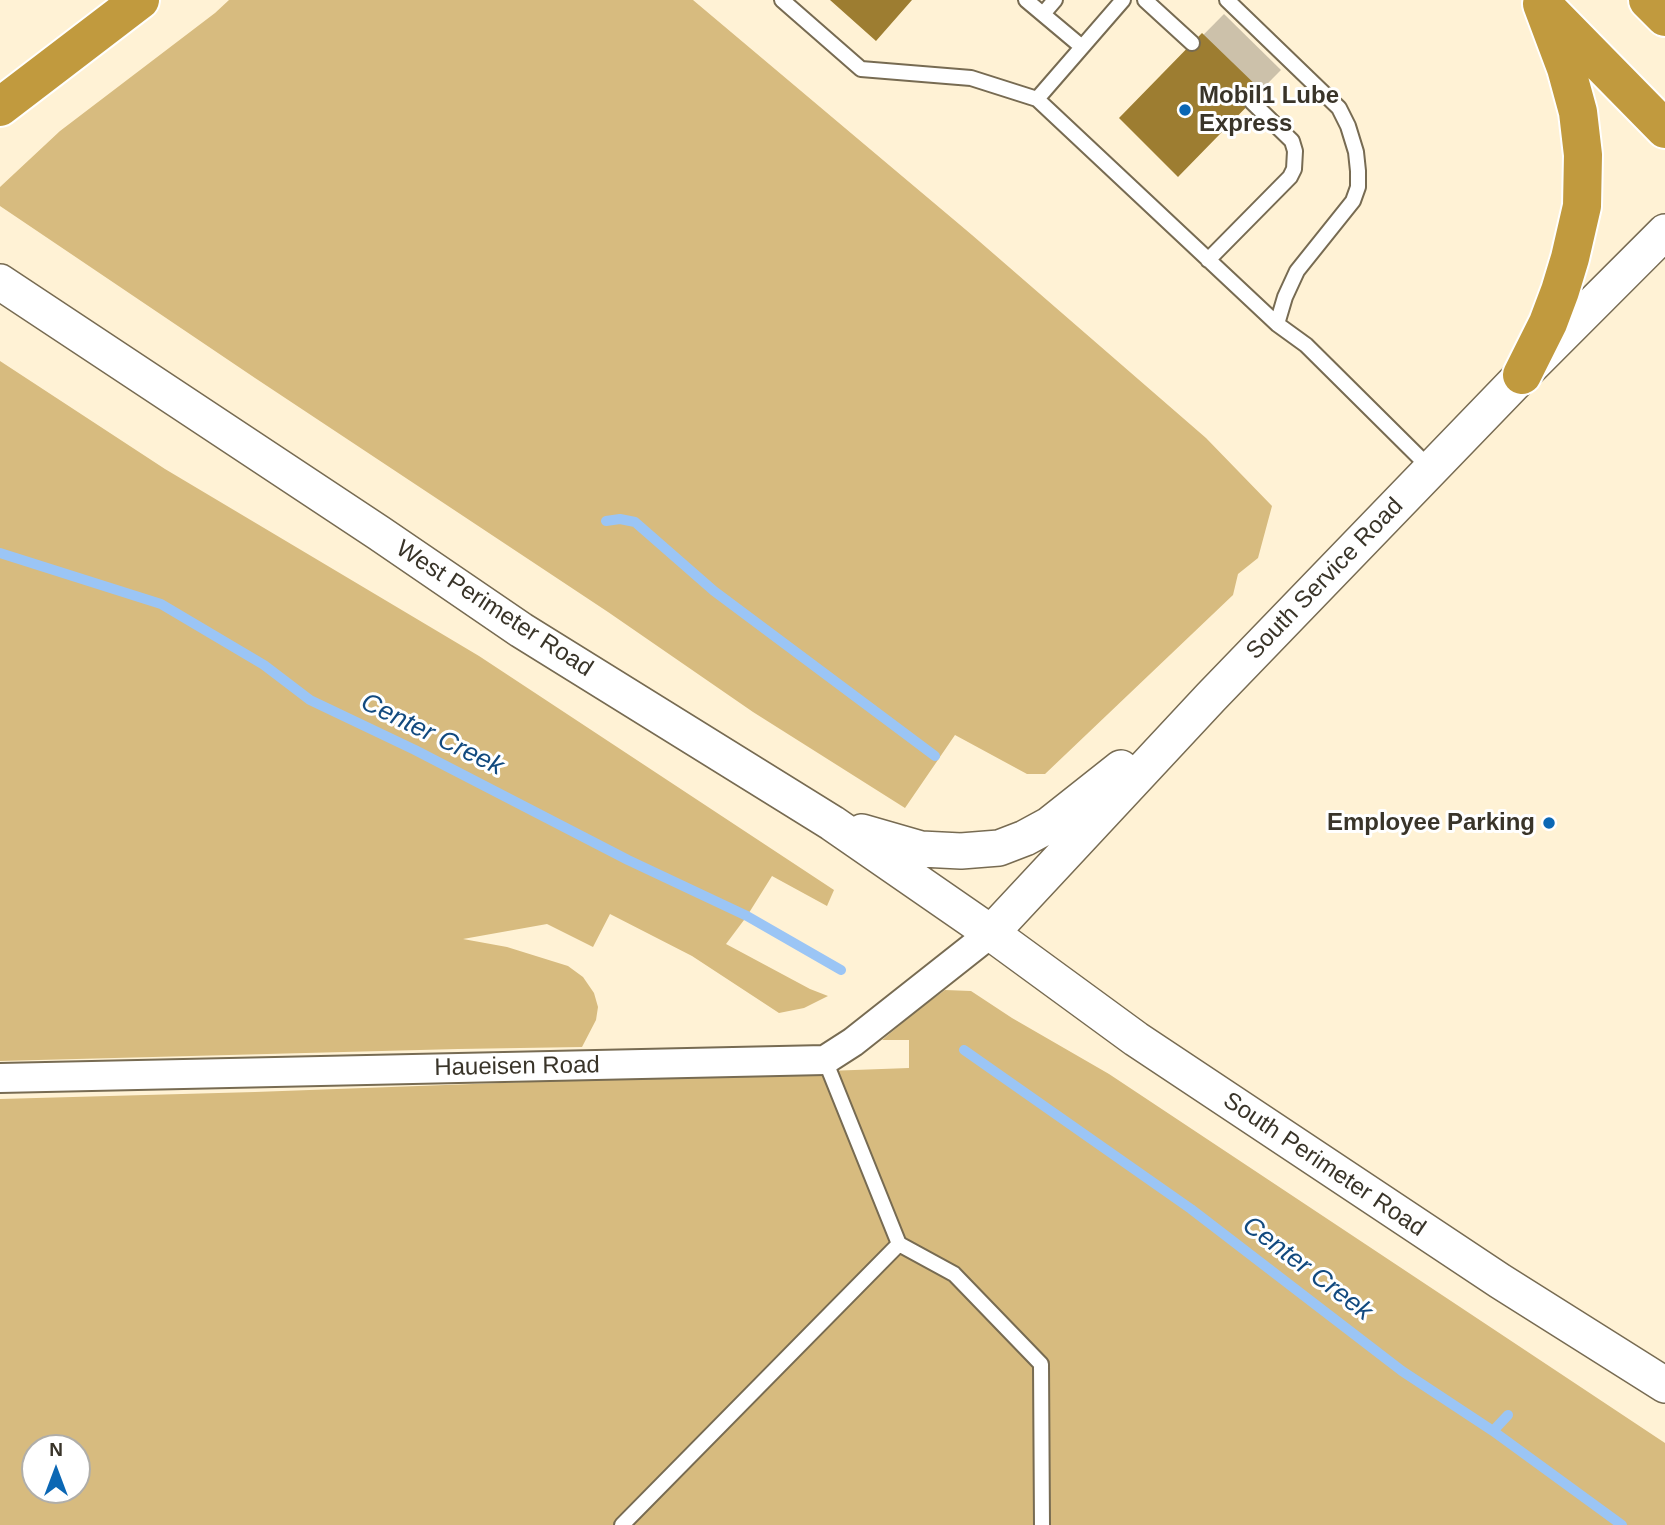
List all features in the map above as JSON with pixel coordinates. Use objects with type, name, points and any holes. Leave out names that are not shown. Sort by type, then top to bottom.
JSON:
[{"type":"highway","points":[[0,98],[96,0]]},
{"type":"highway","points":[[0,107],[140,0]]},
{"type":"highway","points":[[1648,0],[1665,17]]},
{"type":"highway","points":[[1540,2],[1665,129]]},
{"type":"highway","points":[[1522,375],[1548,323],[1560,291],[1582,206],[1584,155],[1578,112],[1566,68],[1540,2]]},
{"type":"street","name":"South Service Road","points":[[991,933],[1211,697],[1522,375],[1665,232]]},
{"type":"street","name":"West Perimeter Road","points":[[0,282],[521,630],[832,823],[991,933]]},
{"type":"street","points":[[832,823],[921,849],[961,851],[999,848],[1049,825],[1211,697]]},
{"type":"street","points":[[825,1060],[853,1042],[991,933]]},
{"type":"street","name":"South Perimeter Road","points":[[991,933],[1136,1039],[1500,1281],[1665,1385]]},
{"type":"street","name":"Haueisen Road","points":[[0,1079],[825,1060]]},
{"type":"lane","points":[[782,0],[861,69],[971,78],[1037,99],[1277,324],[1306,345],[1432,469]]},
{"type":"lane","points":[[1026,0],[1082,47]]},
{"type":"lane","points":[[1043,14],[1055,0]]},
{"type":"lane","points":[[1037,99],[1123,0]]},
{"type":"lane","points":[[1145,0],[1192,43]]},
{"type":"lane","points":[[1227,0],[1339,108],[1356,152],[1358,187],[1353,201],[1297,271],[1284,297],[1277,324]]},
{"type":"lane","points":[[1208,260],[1290,177],[1294,169],[1295,151],[1292,141],[1252,102]]},
{"type":"lane","points":[[825,1060],[899,1244],[954,1274],[1041,1364],[1042,1525]]},
{"type":"lane","points":[[622,1525],[899,1244]]},
{"type":"shaded area","points":[[229,0],[693,0],[972,235],[1206,438],[1272,506],[1258,558],[1238,574],[1233,595],[1045,774],[1027,774],[955,735],[905,808],[753,712],[608,612],[0,206],[0,187],[60,131]]},
{"type":"shaded area","points":[[0,361],[165,469],[479,656],[834,890],[827,906],[772,876],[726,944],[828,996],[804,1008],[779,1013],[692,956],[610,914],[593,947],[547,924],[463,939],[507,947],[568,966],[583,977],[594,993],[598,1007],[596,1020],[582,1047],[0,1061]]},
{"type":"shaded area","points":[[945,990],[971,991],[1109,1074],[1665,1443],[1665,1525],[0,1525],[0,1099],[909,1068],[909,1040],[882,1040]]},
{"type":"building","points":[[830,0],[912,0],[876,41]]},
{"type":"building","name":"Mobil1 Lube Express","points":[[1202,33],[1262,91],[1178,177],[1119,118]]},
{"type":"waterway","points":[[606,521],[620,519],[635,522],[714,591],[935,756]]},
{"type":"waterway","name":"Center Creek","points":[[0,553],[161,604],[264,665],[310,700],[415,750],[628,860],[747,916],[841,970]]},
{"type":"waterway","name":"Center Creek","points":[[964,1050],[1191,1209],[1402,1371],[1493,1431],[1622,1525]]},
{"type":"waterway","points":[[1493,1431],[1508,1415]]},
{"type":"place","name":"Mobil1 Lube Express","points":[[1185,110]]},
{"type":"place","name":"Employee Parking","points":[[1549,823]]}]
